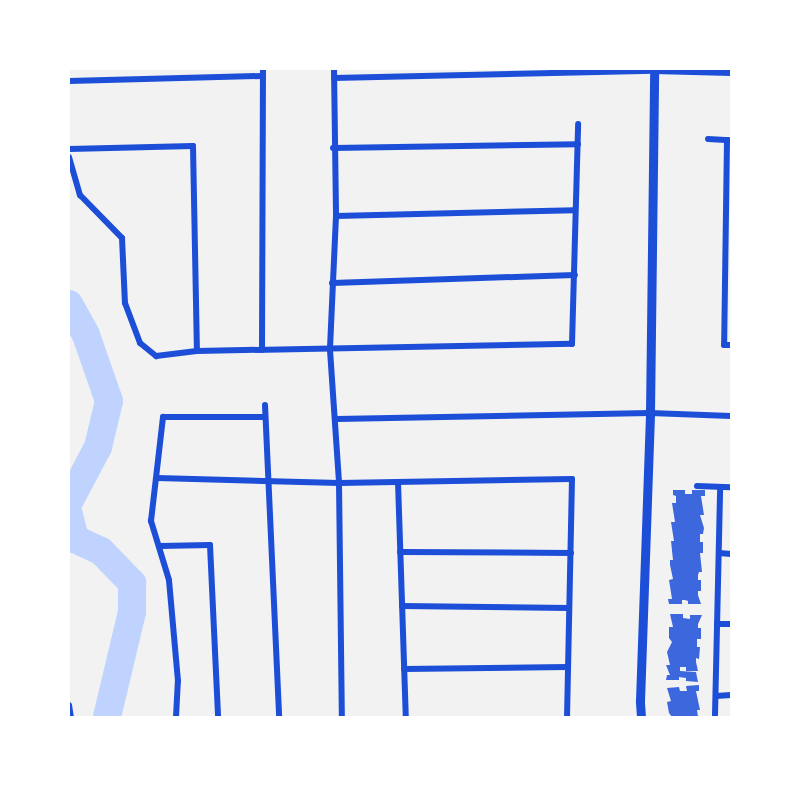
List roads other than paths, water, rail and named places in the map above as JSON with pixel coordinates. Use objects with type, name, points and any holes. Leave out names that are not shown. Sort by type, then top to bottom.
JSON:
[{"type":"street","points":[[334,69],[333,148],[336,216],[330,350],[337,419],[342,717]]},
{"type":"street","points":[[334,78],[654,70],[731,73]]},
{"type":"street","points":[[641,717],[650,412],[654,70]]},
{"type":"street","points":[[69,81],[263,72],[262,350]]},
{"type":"street","points":[[69,157],[80,195],[122,238],[125,303],[140,343],[156,356],[197,351],[572,344],[578,124]]},
{"type":"street","points":[[708,139],[729,140],[728,345]]},
{"type":"street","points":[[333,148],[578,144]]},
{"type":"street","points":[[69,149],[193,146],[197,351]]},
{"type":"street","points":[[336,216],[575,210]]},
{"type":"street","points":[[332,283],[575,275]]},
{"type":"street","points":[[265,405],[279,717]]},
{"type":"street","points":[[337,419],[650,412],[731,416]]},
{"type":"street","points":[[176,717],[178,681],[169,580],[151,521],[163,417],[265,417]]},
{"type":"street","points":[[157,478],[339,483],[572,479],[567,717]]},
{"type":"street","points":[[398,482],[406,717]]},
{"type":"street","points":[[697,486],[731,487]]},
{"type":"street","points":[[715,715],[720,487]]},
{"type":"street","points":[[160,546],[210,545],[218,717]]},
{"type":"street","points":[[400,552],[571,553]]},
{"type":"street","points":[[719,553],[731,554]]},
{"type":"street","points":[[402,606],[570,608]]},
{"type":"street","points":[[717,624],[731,624]]},
{"type":"street","points":[[404,669],[568,667]]},
{"type":"street","points":[[716,696],[731,695]]},
{"type":"street","points":[[69,705],[71,717]]},
{"type":"waterway","points":[[69,304],[86,335],[109,401],[98,447],[69,502]]},
{"type":"waterway","points":[[69,515],[75,539],[101,551],[132,583],[132,612],[107,717]]}]
